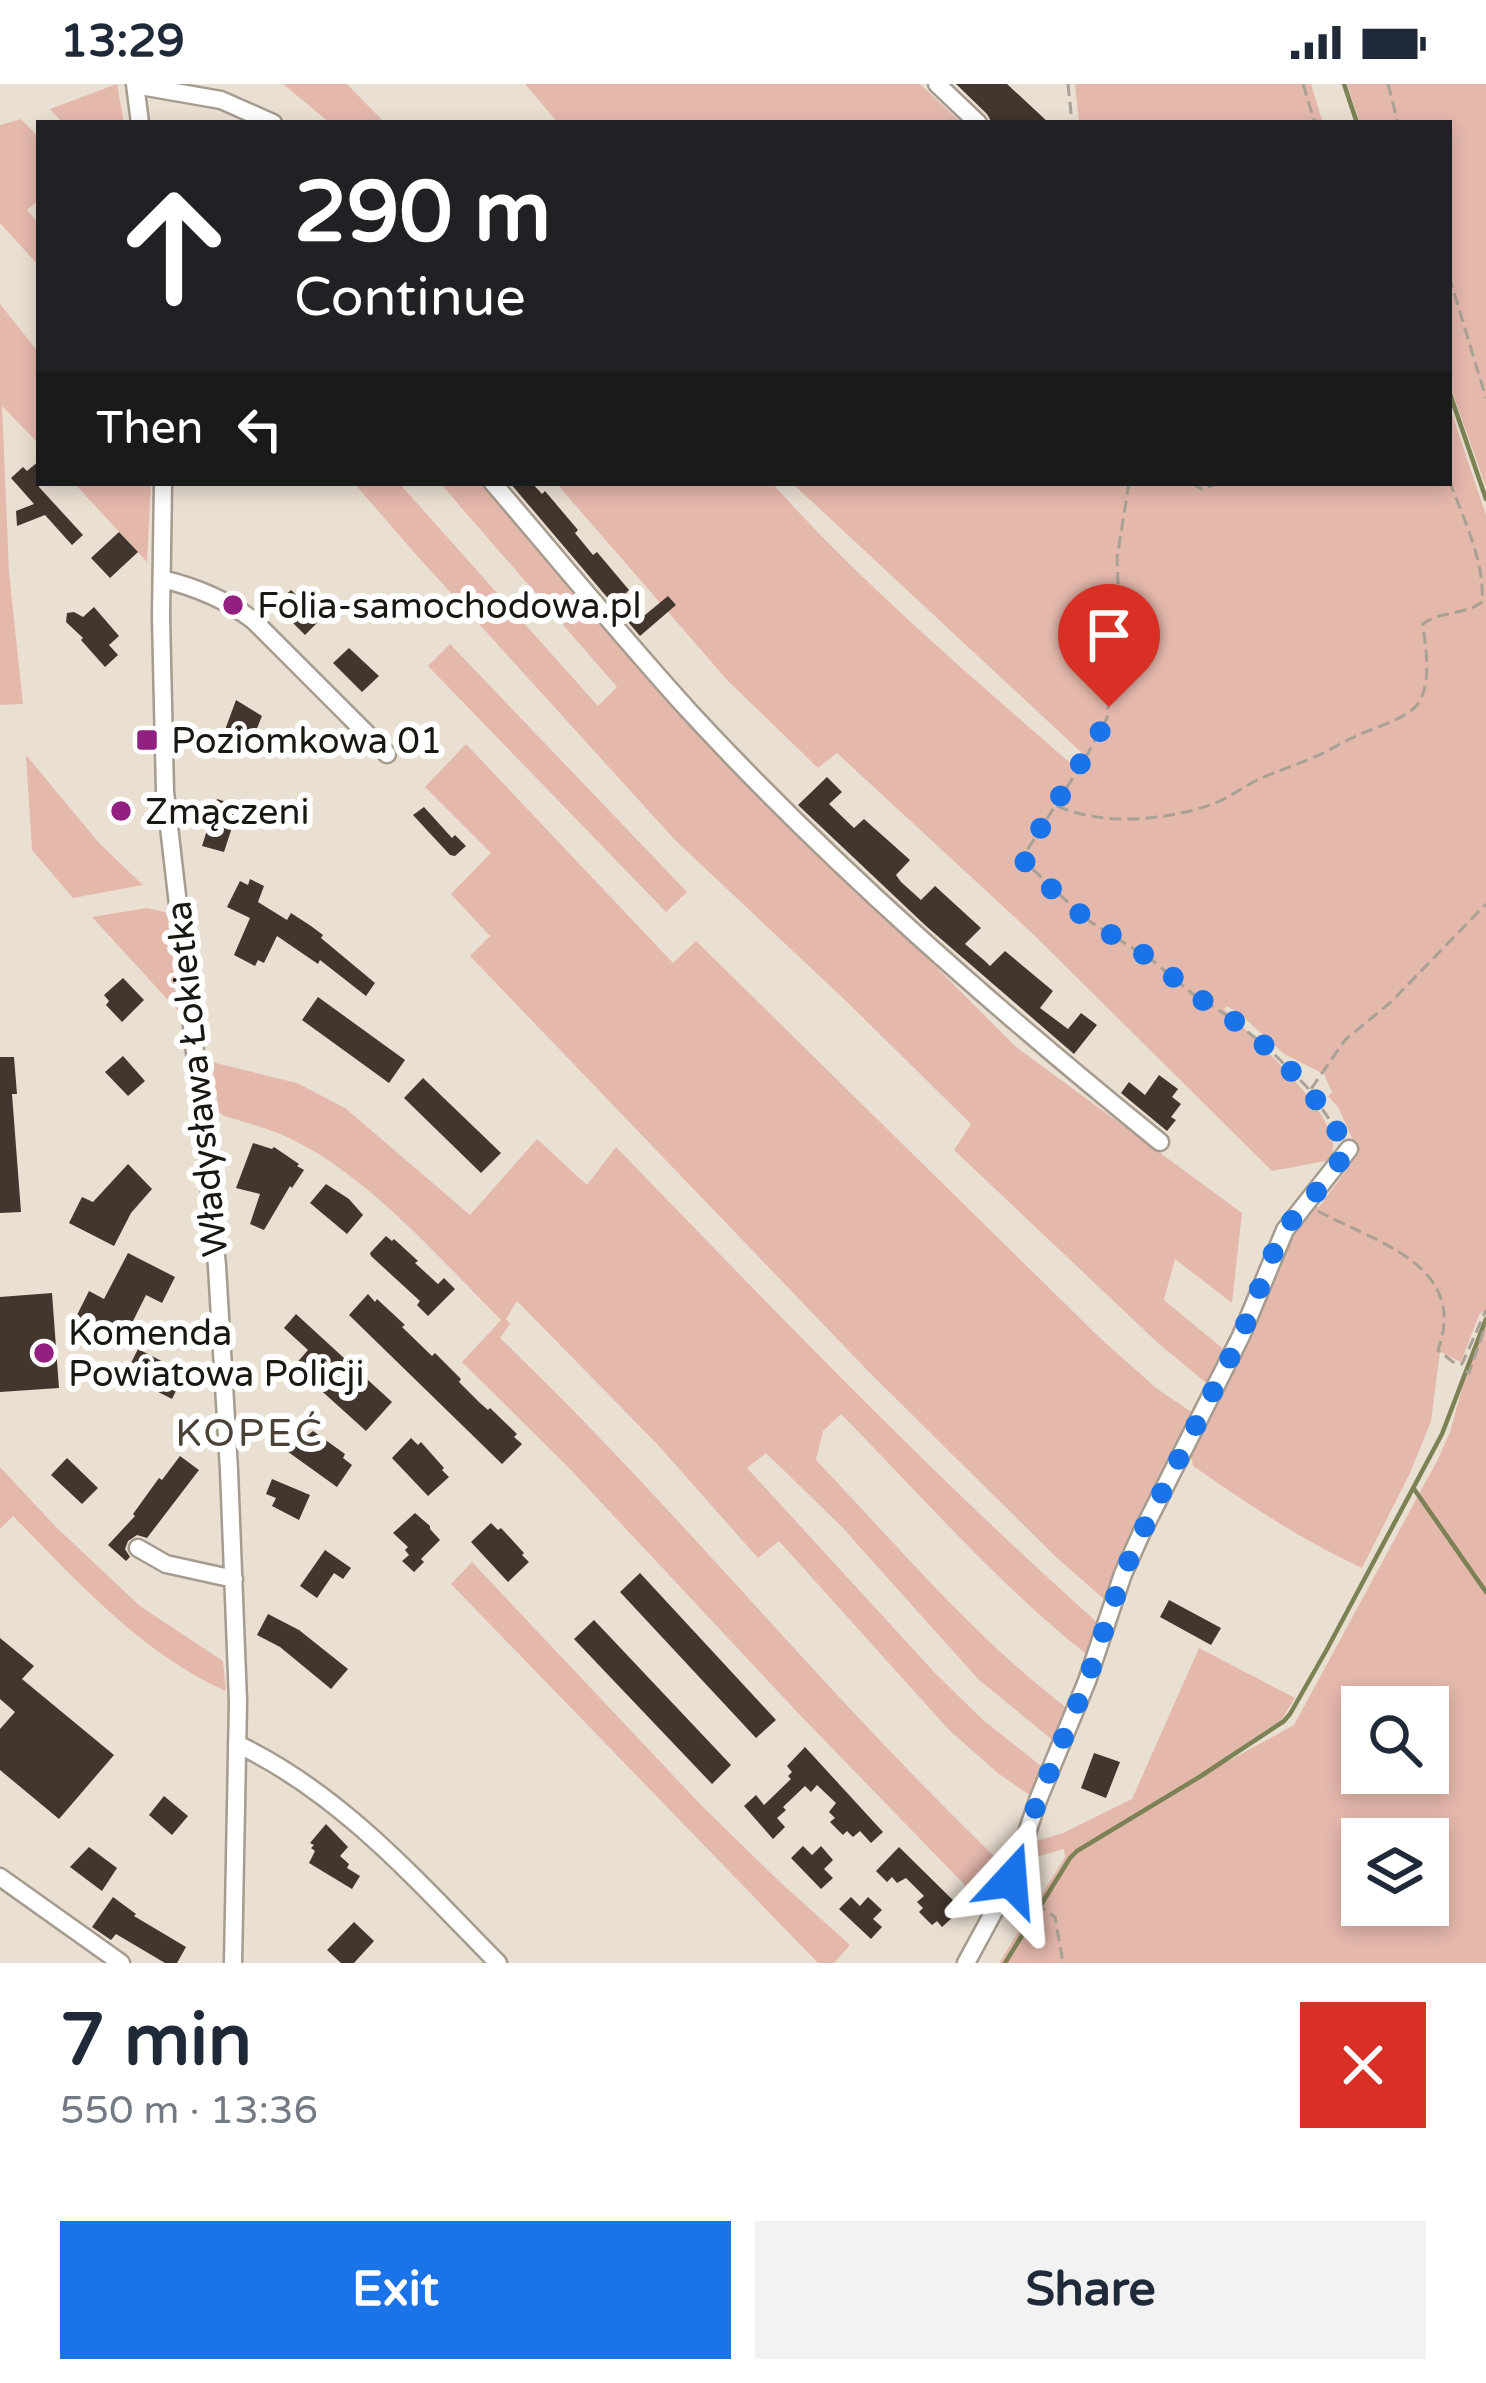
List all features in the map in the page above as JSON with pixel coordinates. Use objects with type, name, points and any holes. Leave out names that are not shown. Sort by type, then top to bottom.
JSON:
[{"type":"street","points":[[140,120],[135,84],[221,100],[266,120]]},
{"type":"street","points":[[937,84],[975,120]]},
{"type":"street","name":"Władysława Łokietka","points":[[163,486],[165,792],[217,1266],[234,1580],[233,1963]]},
{"type":"street","points":[[496,486],[690,712],[854,877],[1025,1032],[1160,1142]]},
{"type":"street","points":[[162,579],[202,590],[254,620],[387,754]]},
{"type":"street","points":[[966,1963],[1008,1885],[1123,1574],[1241,1336],[1276,1246],[1349,1149]]},
{"type":"street","points":[[138,1548],[166,1564],[234,1580]]},
{"type":"street","points":[[237,1744],[338,1806],[498,1963]]},
{"type":"street","points":[[0,1877],[121,1963]]},
{"type":"path","points":[[1068,84],[1072,120]]},
{"type":"path","points":[[1303,84],[1314,120]]},
{"type":"path","points":[[1388,84],[1397,120]]},
{"type":"path","points":[[1452,286],[1486,398]]},
{"type":"path","points":[[1129,486],[1117,558],[1119,607],[1107,718],[1024,858],[1086,919],[1153,960],[1269,1049],[1310,1091],[1349,1149]]},
{"type":"path","points":[[1451,486],[1472,542],[1486,610]]},
{"type":"path","points":[[1055,806],[1099,818],[1175,813],[1214,804],[1319,755],[1418,704],[1426,668],[1423,624],[1433,616],[1470,611],[1482,602]]},
{"type":"path","points":[[1310,1091],[1345,1040],[1390,1002],[1486,904]]},
{"type":"path","points":[[1309,1202],[1393,1246],[1423,1271],[1443,1304],[1444,1329],[1438,1350],[1461,1364]]},
{"type":"path","points":[[1486,1310],[1461,1370],[1468,1373],[1486,1324]]},
{"type":"path","points":[[1008,1885],[1055,1917],[1063,1963]]},
{"type":"shaded area","points":[[117,84],[123,120],[60,120],[50,109]]},
{"type":"shaded area","points":[[283,84],[347,84],[382,120],[326,120]]},
{"type":"shaded area","points":[[525,84],[920,84],[959,120],[555,120]]},
{"type":"shaded area","points":[[1075,84],[1311,84],[1322,120],[1079,120]]},
{"type":"shaded area","points":[[1347,84],[1486,84],[1486,487],[1452,391],[1452,120],[1359,120]]},
{"type":"shaded area","points":[[21,119],[36,135],[36,202],[27,210],[36,220],[36,263],[0,223],[0,125]]},
{"type":"shaded area","points":[[0,304],[36,349],[36,441],[2,406],[9,572],[23,704],[0,705]]},
{"type":"shaded area","points":[[1452,414],[1486,515],[1486,1309],[1479,1315],[1461,1362],[1440,1352],[1431,1421],[1362,1568],[1296,1533],[1193,1466],[1190,1449],[1286,1240],[1319,1207],[1359,1153],[1328,1096],[1332,1092],[1324,1074],[1284,1054],[1240,1014],[1227,1006],[1224,1009],[1298,1085],[1331,1136],[1331,1160],[1272,1171],[1036,937],[837,753],[818,768],[728,681],[559,486],[775,486],[881,594],[1076,768],[1083,754],[795,486],[1452,486]]},
{"type":"shaded area","points":[[77,486],[151,486],[147,562]]},
{"type":"shaded area","points":[[357,486],[402,486],[598,706],[617,687],[443,486],[487,486],[688,718],[1016,1047],[1242,1213],[1232,1303],[1175,1259],[1164,1300],[1227,1352],[1210,1386],[1159,1344],[954,1150],[971,1124],[675,840]]},
{"type":"shaded area","points":[[450,644],[687,892],[666,912],[428,666]]},
{"type":"shaded area","points":[[466,744],[673,963],[696,941],[1099,1337],[1156,1388],[1196,1415],[1106,1601],[868,1371],[470,956],[490,936],[451,894],[491,853],[425,787]]},
{"type":"shaded area","points":[[26,755],[100,844],[143,885],[73,898],[32,850]]},
{"type":"shaded area","points":[[147,908],[168,917],[179,1012],[92,917]]},
{"type":"shaded area","points":[[212,1062],[297,1083],[345,1108],[470,1215],[537,1139],[587,1185],[616,1147],[914,1450],[1100,1625],[1090,1657],[993,1571],[841,1414],[823,1431],[816,1460],[970,1623],[1071,1711],[1056,1743],[978,1679],[841,1526],[766,1453],[747,1468],[935,1673],[982,1719],[1046,1770],[1034,1798],[949,1730],[779,1541],[758,1558],[657,1444],[517,1301],[506,1319],[510,1324],[500,1338],[1010,1871],[991,1912],[568,1467],[462,1362],[501,1320],[401,1219],[345,1172],[287,1137],[219,1112]]},
{"type":"shaded area","points":[[1486,1323],[1486,1963],[999,1963],[1065,1857],[1064,1849],[1032,1858],[1030,1843],[1063,1833],[1132,1799],[1199,1648],[1295,1698],[1282,1719],[1228,1756],[1230,1760],[1294,1725],[1450,1432]]},
{"type":"shaded area","points":[[0,1467],[140,1606],[223,1661],[226,1691],[195,1676],[139,1637],[13,1516],[0,1529]]},
{"type":"shaded area","points":[[472,1562],[702,1806],[850,1945],[834,1963],[818,1963],[451,1584]]},
{"type":"building","points":[[956,84],[1007,84],[1046,120],[990,120]]},
{"type":"building","points":[[36,464],[36,486],[83,535],[72,545],[45,515],[17,526],[16,511],[34,504],[11,478],[23,467],[27,471]]},
{"type":"building","points":[[513,486],[545,491],[645,615],[668,596],[676,605],[640,636]]},
{"type":"building","points":[[119,532],[138,552],[110,578],[91,558]]},
{"type":"building","points":[[291,590],[321,619],[305,635],[275,605]]},
{"type":"building","points":[[94,607],[119,636],[109,645],[118,655],[105,667],[66,622],[67,613],[83,617]]},
{"type":"building","points":[[349,648],[379,676],[362,692],[333,663]]},
{"type":"building","points":[[236,700],[262,716],[249,748],[222,738]]},
{"type":"building","points":[[827,777],[842,792],[829,804],[854,828],[864,819],[910,860],[896,875],[901,882],[921,900],[935,886],[981,928],[965,944],[990,966],[1005,951],[1053,991],[1040,1008],[1068,1029],[1081,1013],[1097,1025],[1074,1054],[926,926],[798,805]]},
{"type":"building","points":[[217,799],[239,806],[224,852],[202,846]]},
{"type":"building","points":[[424,807],[452,838],[455,835],[466,846],[455,856],[413,815]]},
{"type":"building","points":[[250,879],[264,886],[258,902],[287,920],[291,913],[311,926],[375,983],[366,996],[320,960],[318,964],[277,936],[264,963],[258,960],[255,966],[234,955],[250,918],[227,907],[240,881],[248,885]]},
{"type":"building","points":[[123,978],[144,1000],[122,1022],[106,1005],[109,1001],[104,995]]},
{"type":"building","points":[[318,997],[405,1060],[389,1083],[302,1020]]},
{"type":"building","points":[[123,1056],[145,1081],[128,1096],[105,1072]]},
{"type":"building","points":[[0,1057],[14,1057],[17,1094],[12,1094],[21,1212],[0,1213]]},
{"type":"building","points":[[1159,1075],[1178,1089],[1172,1097],[1181,1104],[1167,1131],[1121,1093],[1129,1082],[1145,1095]]},
{"type":"building","points":[[423,1078],[501,1153],[481,1173],[404,1098]]},
{"type":"building","points":[[253,1143],[274,1147],[304,1170],[264,1230],[250,1224],[260,1194],[236,1188]]},
{"type":"building","points":[[128,1164],[152,1189],[131,1213],[114,1246],[69,1223],[82,1197],[93,1202]]},
{"type":"building","points":[[326,1184],[363,1215],[347,1234],[310,1203]]},
{"type":"building","points":[[386,1236],[438,1284],[444,1278],[455,1289],[428,1316],[417,1305],[420,1301],[371,1256]]},
{"type":"building","points":[[128,1253],[175,1277],[162,1303],[146,1295],[123,1341],[76,1317],[89,1291],[104,1299]]},
{"type":"building","points":[[52,1293],[59,1388],[0,1392],[0,1297]]},
{"type":"building","points":[[368,1294],[517,1434],[514,1437],[522,1444],[502,1464],[349,1315]]},
{"type":"building","points":[[296,1314],[392,1402],[366,1431],[294,1366],[308,1350],[284,1328]]},
{"type":"building","points":[[138,1349],[185,1373],[172,1399],[125,1375]]},
{"type":"building","points":[[299,1428],[308,1435],[313,1431],[345,1454],[343,1458],[352,1465],[337,1487],[284,1449]]},
{"type":"building","points":[[411,1438],[418,1445],[421,1442],[449,1477],[428,1496],[392,1458]]},
{"type":"building","points":[[180,1456],[199,1470],[147,1538],[137,1535],[128,1541],[126,1561],[108,1545]]},
{"type":"building","points":[[67,1458],[98,1488],[82,1504],[51,1475]]},
{"type":"building","points":[[272,1479],[310,1495],[299,1520],[272,1506],[276,1498],[266,1494]]},
{"type":"building","points":[[415,1513],[440,1540],[414,1572],[402,1561],[409,1555],[408,1547],[393,1533]]},
{"type":"building","points":[[491,1523],[501,1528],[529,1562],[508,1582],[471,1542]]},
{"type":"building","points":[[325,1550],[351,1568],[343,1579],[334,1573],[317,1598],[300,1586]]},
{"type":"building","points":[[640,1573],[776,1720],[756,1738],[620,1592]]},
{"type":"building","points":[[1169,1600],[1221,1628],[1211,1645],[1160,1617]]},
{"type":"building","points":[[268,1614],[299,1630],[348,1669],[331,1689],[280,1647],[257,1635]]},
{"type":"building","points":[[594,1620],[731,1765],[712,1784],[574,1639]]},
{"type":"building","points":[[0,1638],[34,1666],[22,1679],[114,1755],[59,1819],[0,1770],[0,1729],[15,1712],[0,1699]]},
{"type":"building","points":[[805,1747],[883,1832],[871,1843],[860,1831],[853,1837],[847,1831],[843,1835],[830,1822],[835,1818],[829,1812],[836,1803],[817,1785],[811,1792],[805,1786],[783,1807],[786,1810],[777,1818],[785,1827],[773,1839],[744,1806],[756,1795],[764,1805],[791,1779],[787,1766]]},
{"type":"building","points":[[1094,1753],[1120,1762],[1106,1798],[1081,1788]]},
{"type":"building","points":[[164,1796],[188,1816],[172,1835],[149,1815]]},
{"type":"building","points":[[326,1824],[348,1847],[340,1856],[349,1864],[347,1868],[360,1876],[352,1889],[309,1863],[315,1851],[310,1843]]},
{"type":"building","points":[[803,1846],[812,1855],[821,1846],[833,1860],[824,1869],[833,1878],[821,1889],[791,1858]]},
{"type":"building","points":[[89,1847],[117,1868],[102,1891],[70,1867]]},
{"type":"building","points":[[899,1847],[962,1909],[942,1927],[937,1921],[932,1925],[919,1912],[923,1908],[917,1902],[924,1896],[906,1878],[897,1883],[892,1877],[887,1882],[876,1871]]},
{"type":"building","points":[[113,1897],[134,1916],[186,1947],[177,1963],[165,1963],[116,1934],[111,1940],[92,1927]]},
{"type":"building","points":[[851,1897],[860,1906],[868,1897],[882,1910],[873,1919],[882,1927],[871,1939],[839,1909]]},
{"type":"building","points":[[354,1922],[374,1941],[354,1963],[341,1963],[327,1950]]},
{"type":"waterway","points":[[1344,84],[1356,120]]},
{"type":"waterway","points":[[1452,400],[1486,499]]},
{"type":"waterway","points":[[1005,1963],[1077,1851],[1201,1776],[1290,1714],[1442,1434],[1486,1319]]},
{"type":"waterway","points":[[1414,1489],[1486,1592]]},
{"type":"place","name":"Folia-samochodowa.pl","points":[[233,605]]},
{"type":"place","name":"Poziomkowa 01","points":[[147,740]]},
{"type":"place","name":"Zmączeni","points":[[121,811]]},
{"type":"place","name":"Komenda Powiatowa Policji","points":[[44,1353]]},
{"type":"district","name":"KOPEĆ","points":[[250,1432]]},
{"type":"route","points":[[1011,1880],[1142,1532],[1241,1336],[1276,1246],[1349,1149],[1307,1087],[1269,1049],[1153,960],[1086,919],[1025,862],[1026,852],[1103,727],[1109,707]]}]
